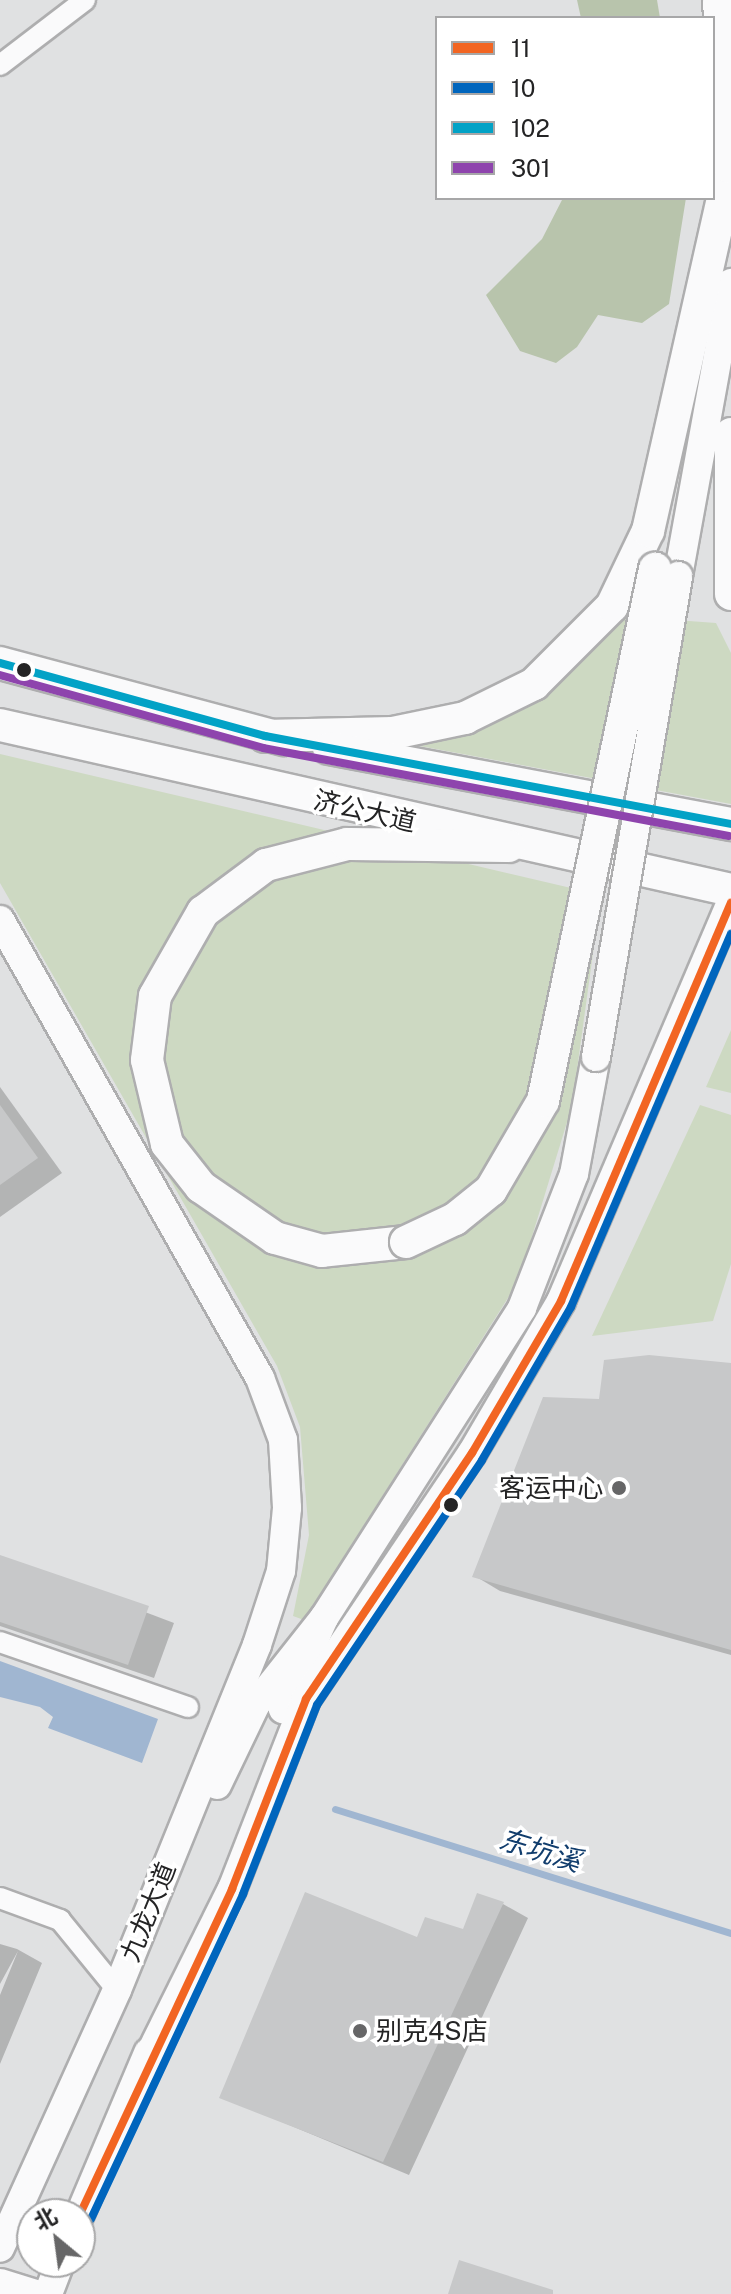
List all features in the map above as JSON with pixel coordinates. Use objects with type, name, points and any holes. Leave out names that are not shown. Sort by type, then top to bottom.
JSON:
[{"type":"main road","points":[[654,572],[648,531],[730,167],[719,0]]},
{"type":"main road","points":[[117,1990],[256,1704],[324,1618],[522,1308],[574,1174],[596,1057],[654,572],[680,485],[719,278],[722,206]]},
{"type":"main road","points":[[509,846],[347,844],[266,865],[203,912],[155,996],[147,1060],[167,1144],[201,1187],[241,1219],[298,1245],[364,1251],[406,1242],[455,1219],[491,1190],[543,1101],[654,572],[731,283]]},
{"type":"main road","points":[[731,434],[731,593]]},
{"type":"main road","points":[[265,736],[393,733],[465,718],[534,684],[612,606],[654,572]]},
{"type":"main road","name":"济公大道","points":[[0,663],[265,736],[731,824]]},
{"type":"main road","name":"济公大道","points":[[0,725],[509,846],[731,890]]},
{"type":"main road","points":[[142,2070],[232,1889],[306,1699],[472,1453],[561,1301],[731,903]]},
{"type":"main road","name":"九龙大道","points":[[0,920],[260,1378],[283,1440],[281,1571],[117,1990],[0,2248]]},
{"type":"main road","points":[[87,2198],[142,2070],[324,1618]]},
{"type":"main road","points":[[0,2283],[35,2294]]},
{"type":"street","points":[[0,65],[85,0]]},
{"type":"street","points":[[0,1642],[188,1707]]},
{"type":"street","points":[[0,1898],[60,1920],[117,1990]]},
{"type":"green space","points":[[577,0],[657,0],[660,16],[581,16]]},
{"type":"green space","points":[[562,200],[686,200],[669,304],[642,323],[598,315],[577,347],[556,363],[520,351],[486,295],[542,239]]},
{"type":"green space","points":[[621,616],[716,623],[731,653],[731,804],[414,745],[527,701],[580,664]]},
{"type":"green space","points":[[0,754],[601,895],[572,1106],[518,1282],[304,1620],[293,1616],[309,1535],[300,1427],[277,1366],[0,883]]},
{"type":"green space","points":[[731,1030],[731,1093],[706,1087]]},
{"type":"green space","points":[[700,1105],[731,1115],[731,1264],[713,1321],[592,1336]]},
{"type":"water","points":[[0,1661],[158,1719],[142,1763],[48,1728],[53,1717],[40,1707],[0,1697]]},
{"type":"building","points":[[0,1105],[38,1158],[0,1185]]},
{"type":"building","name":"客运中心","points":[[649,1355],[731,1363],[731,1650],[472,1577],[543,1397],[599,1399],[604,1360]]},
{"type":"building","points":[[0,1555],[149,1606],[128,1665],[0,1622]]},
{"type":"building","name":"别克4S店","points":[[305,1892],[417,1937],[425,1917],[463,1929],[477,1893],[504,1902],[383,2162],[219,2098]]},
{"type":"building","points":[[459,2260],[553,2290],[553,2294],[448,2294]]},
{"type":"waterway","name":"东坑溪","points":[[335,1809],[731,1933]]},
{"type":"transit line","name":"102","points":[[0,663],[265,736],[731,824]]},
{"type":"transit line","name":"301","points":[[0,675],[263,748],[729,836]]},
{"type":"transit line","name":"11","points":[[87,2198],[232,1889],[306,1699],[472,1453],[561,1301],[731,903]]},
{"type":"transit line","name":"10","points":[[96,2208],[243,1894],[317,1705],[482,1460],[571,1307],[731,934]]},
{"type":"place","name":"客运中心","points":[[619,1488]]},
{"type":"place","name":"别克4S店","points":[[360,2031]]}]
